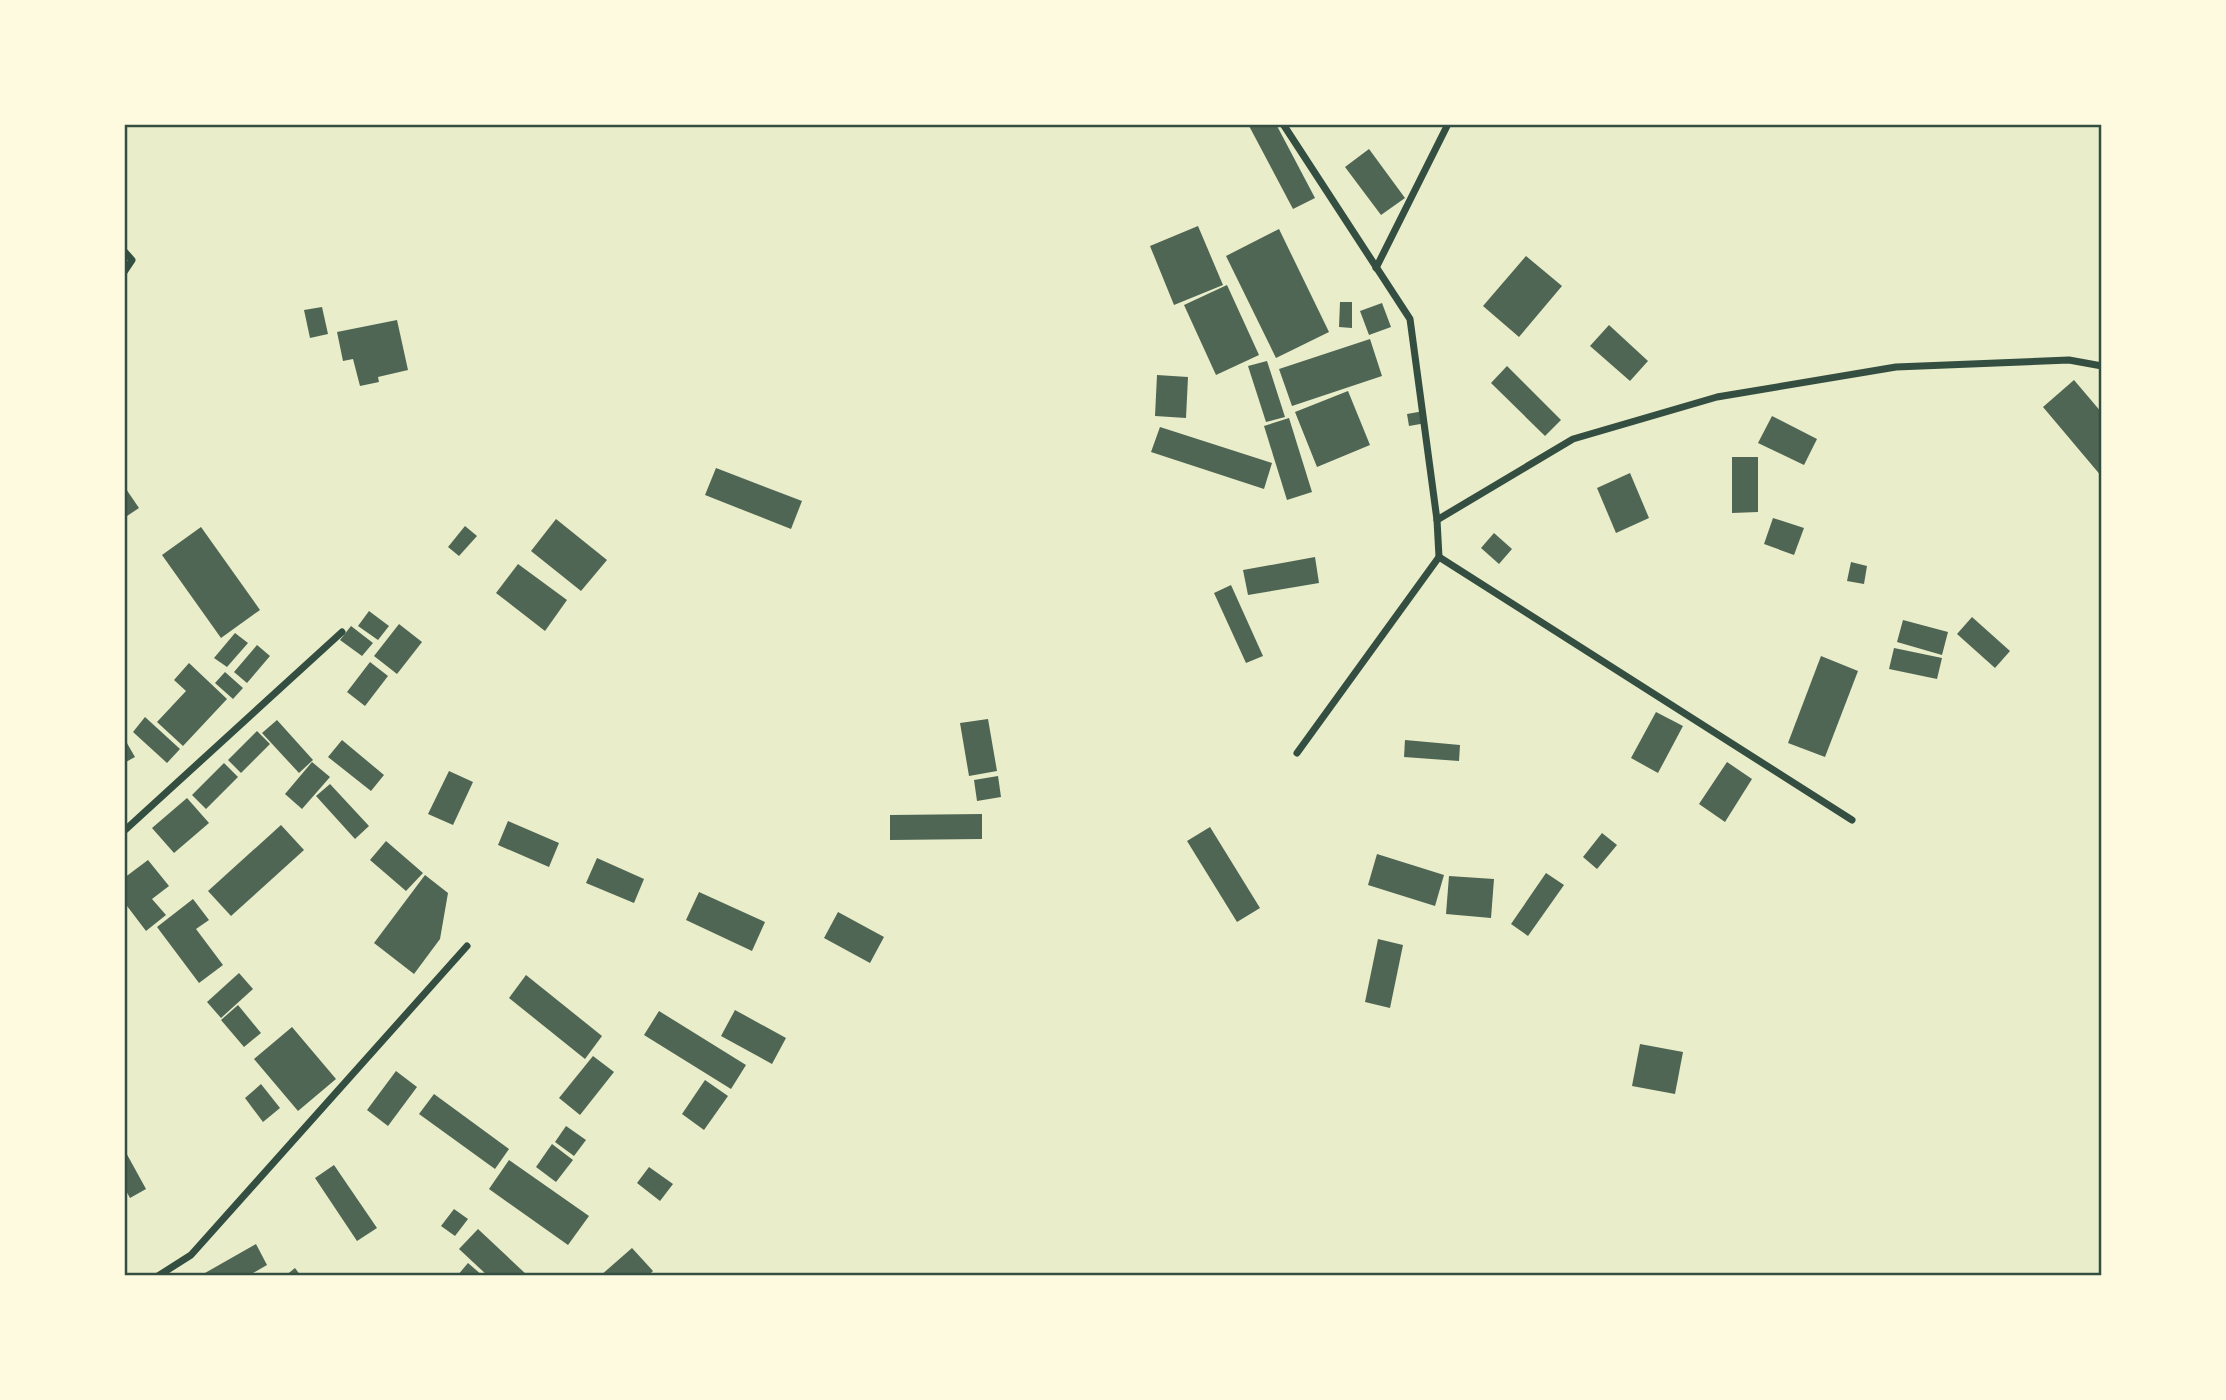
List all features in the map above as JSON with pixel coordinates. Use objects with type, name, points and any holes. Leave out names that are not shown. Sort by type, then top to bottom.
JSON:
[{"type":"street","points":[[1283,124],[1410,319],[1437,520],[1438,557],[1297,753]]},
{"type":"street","points":[[1376,268],[1448,124]]},
{"type":"street","points":[[124,251],[132,260],[124,272]]},
{"type":"street","points":[[1437,520],[1573,439],[1717,397],[1896,366],[2069,360],[2102,366]]},
{"type":"street","points":[[1438,557],[1852,820]]},
{"type":"street","points":[[124,831],[342,632]]},
{"type":"street","points":[[158,1276],[191,1255],[467,946]]},
{"type":"building","points":[[1248,124],[1276,124],[1315,198],[1293,209]]},
{"type":"building","points":[[1369,149],[1405,198],[1381,215],[1345,167]]},
{"type":"building","points":[[1198,226],[1223,285],[1174,305],[1150,246]]},
{"type":"building","points":[[1279,229],[1329,332],[1276,358],[1226,256]]},
{"type":"building","points":[[1526,256],[1562,286],[1519,337],[1483,306]]},
{"type":"building","points":[[1227,285],[1259,355],[1216,375],[1184,305]]},
{"type":"building","points":[[1340,302],[1352,302],[1352,328],[1339,327]]},
{"type":"building","points":[[1382,303],[1391,327],[1369,335],[1360,311]]},
{"type":"building","points":[[322,307],[328,334],[310,338],[304,310]]},
{"type":"building","points":[[397,320],[408,370],[378,377],[379,382],[360,386],[353,359],[343,361],[337,332]]},
{"type":"building","points":[[1609,325],[1648,361],[1630,381],[1590,346]]},
{"type":"building","points":[[1370,339],[1382,376],[1292,406],[1279,369]]},
{"type":"building","points":[[1267,361],[1285,417],[1266,422],[1248,366]]},
{"type":"building","points":[[1507,366],[1561,420],[1545,436],[1491,383]]},
{"type":"building","points":[[1157,375],[1188,377],[1186,418],[1155,416]]},
{"type":"building","points":[[2074,380],[2102,413],[2102,477],[2043,407]]},
{"type":"building","points":[[1348,391],[1370,445],[1317,467],[1295,412]]},
{"type":"building","points":[[1424,411],[1426,423],[1409,426],[1407,414]]},
{"type":"building","points":[[1772,416],[1817,439],[1804,465],[1758,443]]},
{"type":"building","points":[[1289,418],[1312,492],[1287,500],[1264,426]]},
{"type":"building","points":[[1160,427],[1272,463],[1264,489],[1151,452]]},
{"type":"building","points":[[1732,457],[1758,457],[1758,512],[1732,513]]},
{"type":"building","points":[[716,468],[802,501],[791,529],[705,495]]},
{"type":"building","points":[[1630,473],[1649,518],[1616,533],[1597,488]]},
{"type":"building","points":[[124,486],[139,508],[124,518]]},
{"type":"building","points":[[1773,518],[1804,528],[1794,555],[1764,544]]},
{"type":"building","points":[[556,519],[607,560],[581,591],[531,551]]},
{"type":"building","points":[[465,526],[477,536],[459,556],[448,547]]},
{"type":"building","points":[[201,527],[260,610],[221,638],[162,555]]},
{"type":"building","points":[[1494,533],[1512,549],[1499,564],[1481,548]]},
{"type":"building","points":[[1315,557],[1319,583],[1248,595],[1243,570]]},
{"type":"building","points":[[1851,562],[1867,566],[1864,584],[1847,581]]},
{"type":"building","points":[[518,564],[567,600],[545,631],[496,593]]},
{"type":"building","points":[[1231,585],[1263,656],[1246,663],[1214,593]]},
{"type":"building","points":[[369,611],[389,626],[378,640],[358,626]]},
{"type":"building","points":[[1972,617],[2010,651],[1995,668],[1957,634]]},
{"type":"building","points":[[1903,620],[1948,632],[1942,655],[1897,642]]},
{"type":"building","points":[[399,624],[422,642],[397,674],[374,656]]},
{"type":"building","points":[[351,626],[373,643],[362,656],[340,640]]},
{"type":"building","points":[[235,633],[248,643],[227,667],[214,658]]},
{"type":"building","points":[[257,645],[270,656],[247,683],[234,672]]},
{"type":"building","points":[[1894,648],[1942,658],[1937,679],[1889,669]]},
{"type":"building","points":[[1821,656],[1858,671],[1825,757],[1788,743]]},
{"type":"building","points":[[370,662],[388,676],[365,706],[347,692]]},
{"type":"building","points":[[189,663],[227,699],[183,746],[157,722],[186,691],[174,680]]},
{"type":"building","points":[[225,672],[243,688],[233,699],[215,683]]},
{"type":"building","points":[[1656,712],[1683,726],[1658,773],[1631,758]]},
{"type":"building","points":[[145,717],[180,749],[167,763],[133,732]]},
{"type":"building","points":[[988,719],[997,771],[969,776],[960,723]]},
{"type":"building","points":[[277,720],[313,760],[299,773],[262,733]]},
{"type":"building","points":[[257,731],[270,744],[241,773],[228,760]]},
{"type":"building","points":[[124,738],[135,757],[124,763]]},
{"type":"building","points":[[342,740],[384,775],[371,791],[328,757]]},
{"type":"building","points":[[1405,740],[1460,745],[1459,761],[1404,757]]},
{"type":"building","points":[[312,762],[330,777],[302,809],[285,794]]},
{"type":"building","points":[[1727,762],[1752,779],[1725,822],[1699,804]]},
{"type":"building","points":[[224,763],[238,777],[206,809],[192,795]]},
{"type":"building","points":[[449,771],[473,782],[453,825],[428,814]]},
{"type":"building","points":[[998,776],[1001,797],[977,801],[974,780]]},
{"type":"building","points":[[330,784],[369,826],[355,839],[316,796]]},
{"type":"building","points":[[187,798],[209,823],[174,853],[152,828]]},
{"type":"building","points":[[982,814],[982,839],[890,840],[890,815]]},
{"type":"building","points":[[508,821],[559,843],[549,867],[498,845]]},
{"type":"building","points":[[281,825],[304,850],[231,916],[208,891]]},
{"type":"building","points":[[1210,827],[1260,908],[1237,922],[1187,841]]},
{"type":"building","points":[[1602,833],[1617,845],[1597,869],[1583,857]]},
{"type":"building","points":[[386,841],[423,873],[406,891],[370,860]]},
{"type":"building","points":[[1377,854],[1444,875],[1435,906],[1368,885]]},
{"type":"building","points":[[597,858],[644,879],[634,903],[586,883]]},
{"type":"building","points":[[148,860],[169,886],[152,899],[166,915],[146,931],[124,902],[124,878]]},
{"type":"building","points":[[1546,873],[1564,885],[1528,936],[1511,924]]},
{"type":"building","points":[[425,875],[448,893],[440,939],[414,974],[374,943]]},
{"type":"building","points":[[1449,876],[1494,879],[1491,918],[1446,914]]},
{"type":"building","points":[[699,892],[765,922],[752,951],[686,920]]},
{"type":"building","points":[[193,899],[209,920],[196,929],[223,965],[199,983],[157,927]]},
{"type":"building","points":[[838,912],[884,937],[870,963],[824,938]]},
{"type":"building","points":[[1378,939],[1403,945],[1390,1008],[1365,1002]]},
{"type":"building","points":[[239,973],[253,989],[221,1018],[207,1002]]},
{"type":"building","points":[[526,975],[602,1036],[585,1059],[509,998]]},
{"type":"building","points":[[238,1005],[261,1033],[244,1047],[221,1020]]},
{"type":"building","points":[[735,1010],[786,1038],[772,1064],[721,1036]]},
{"type":"building","points":[[659,1011],[746,1065],[731,1089],[644,1035]]},
{"type":"building","points":[[292,1027],[336,1079],[298,1111],[254,1059]]},
{"type":"building","points":[[1640,1044],[1683,1052],[1675,1094],[1632,1086]]},
{"type":"building","points":[[593,1056],[614,1072],[580,1115],[559,1098]]},
{"type":"building","points":[[396,1071],[417,1087],[388,1126],[367,1110]]},
{"type":"building","points":[[705,1080],[728,1096],[704,1130],[682,1114]]},
{"type":"building","points":[[261,1084],[280,1108],[263,1122],[245,1098]]},
{"type":"building","points":[[434,1094],[509,1149],[495,1169],[419,1114]]},
{"type":"building","points":[[566,1126],[586,1140],[574,1156],[555,1142]]},
{"type":"building","points":[[552,1144],[573,1160],[556,1182],[536,1167]]},
{"type":"building","points":[[124,1149],[146,1189],[130,1198],[124,1187]]},
{"type":"building","points":[[509,1160],[589,1216],[568,1245],[489,1189]]},
{"type":"building","points":[[334,1165],[377,1228],[357,1241],[315,1178]]},
{"type":"building","points":[[649,1167],[673,1184],[660,1201],[637,1183]]},
{"type":"building","points":[[454,1209],[468,1219],[455,1236],[441,1226]]},
{"type":"building","points":[[478,1229],[528,1276],[488,1276],[459,1249]]},
{"type":"building","points":[[256,1244],[267,1265],[248,1276],[206,1276],[205,1273]]},
{"type":"building","points":[[632,1248],[653,1271],[648,1276],[600,1276]]},
{"type":"building","points":[[468,1263],[483,1276],[457,1276]]},
{"type":"building","points":[[295,1268],[301,1276],[285,1276]]}]
